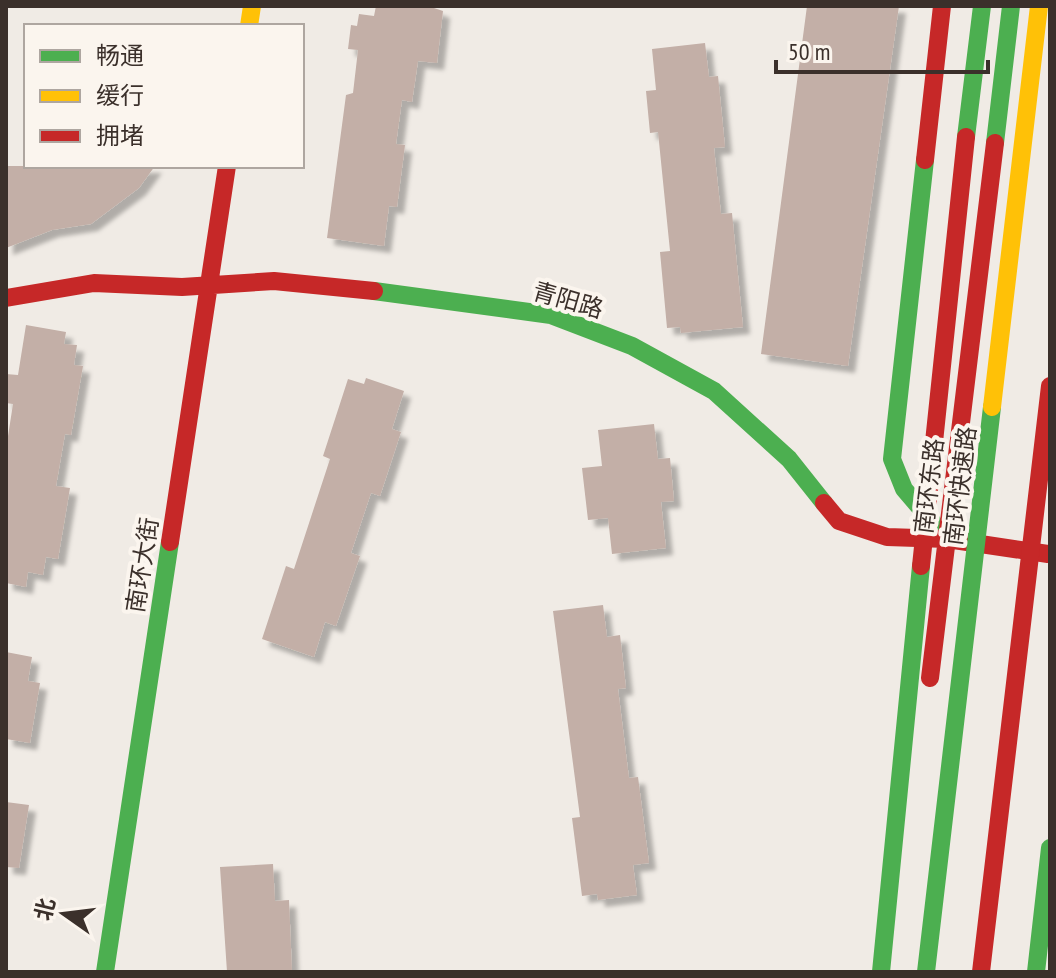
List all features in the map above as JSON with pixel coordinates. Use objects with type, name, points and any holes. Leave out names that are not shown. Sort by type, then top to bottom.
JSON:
[{"type":"main road","points":[[942,6],[892,459],[904,489],[947,539]]},
{"type":"main road","points":[[881,972],[946,309],[982,6]]},
{"type":"main road","name":"南环东路","points":[[893,972],[1011,6]]},
{"type":"main road","name":"南环快速路","points":[[926,972],[1039,6]]},
{"type":"main road","name":"南环大街","points":[[105,972],[227,168]]},
{"type":"main road","name":"青阳路","points":[[6,298],[94,283],[209,285],[274,281],[354,288],[551,315],[632,346],[714,391],[789,459],[839,521],[887,537],[947,539],[1048,554]]},
{"type":"main road","points":[[981,972],[1050,386]]},
{"type":"main road","points":[[998,972],[1050,534]]},
{"type":"main road","points":[[1036,972],[1050,848]]},
{"type":"building","points":[[376,6],[428,6],[443,11],[437,63],[418,61],[412,102],[402,100],[396,144],[405,145],[397,207],[389,206],[384,246],[327,238],[346,95],[353,93],[358,50],[348,49],[351,25],[357,26],[359,14],[374,16]]},
{"type":"building","points":[[807,6],[899,6],[848,366],[761,354]]},
{"type":"building","points":[[705,43],[709,77],[718,76],[725,147],[714,148],[721,214],[732,213],[743,327],[681,333],[680,327],[667,328],[660,252],[670,251],[658,132],[650,133],[646,91],[656,90],[652,49]]},
{"type":"building","points":[[6,166],[154,168],[139,188],[91,224],[52,230],[6,248]]},
{"type":"building","points":[[26,325],[66,332],[64,344],[77,345],[74,365],[83,366],[71,435],[65,434],[56,486],[70,488],[58,559],[46,557],[43,575],[28,572],[26,587],[6,583],[6,449],[13,404],[6,403],[6,374],[18,375]]},
{"type":"building","points":[[366,378],[404,391],[392,429],[401,432],[380,496],[371,493],[351,553],[360,556],[336,626],[325,622],[314,657],[262,639],[286,566],[294,569],[330,459],[323,456],[348,379],[364,384]]},
{"type":"building","points":[[654,424],[658,459],[670,458],[674,501],[661,502],[666,548],[612,554],[608,518],[588,520],[582,468],[602,466],[598,430]]},
{"type":"building","points":[[603,605],[607,637],[620,635],[626,688],[618,689],[629,778],[638,777],[649,863],[633,865],[637,895],[598,900],[597,894],[582,896],[572,818],[580,817],[553,611]]},
{"type":"building","points":[[6,652],[32,657],[28,681],[40,683],[30,743],[6,739]]},
{"type":"building","points":[[6,802],[29,805],[19,868],[6,867]]},
{"type":"building","points":[[273,864],[275,901],[289,900],[292,972],[227,972],[220,867]]},
{"type":"traffic: fast","points":[[966,137],[982,6]]},
{"type":"traffic: fast","points":[[995,143],[1011,6]]},
{"type":"traffic: fast","points":[[925,160],[892,459],[904,489],[941,532]]},
{"type":"traffic: fast","points":[[374,291],[551,315],[632,346],[714,391],[789,459],[824,503]]},
{"type":"traffic: fast","points":[[926,972],[992,407]]},
{"type":"traffic: fast","points":[[105,972],[170,542]]},
{"type":"traffic: fast","points":[[881,972],[921,566]]},
{"type":"traffic: fast","points":[[1036,972],[1050,848]]},
{"type":"traffic: slow","points":[[249,24],[252,6]]},
{"type":"traffic: slow","points":[[992,407],[1039,6]]},
{"type":"traffic: jam","points":[[925,160],[942,6]]},
{"type":"traffic: jam","points":[[921,566],[966,137]]},
{"type":"traffic: jam","points":[[930,678],[995,143]]},
{"type":"traffic: jam","points":[[170,542],[227,168]]},
{"type":"traffic: jam","points":[[6,298],[94,283],[182,287],[274,281],[374,291]]},
{"type":"traffic: jam","points":[[981,972],[1050,386]]},
{"type":"traffic: jam","points":[[824,503],[839,521],[887,537],[947,539],[1048,554]]}]
